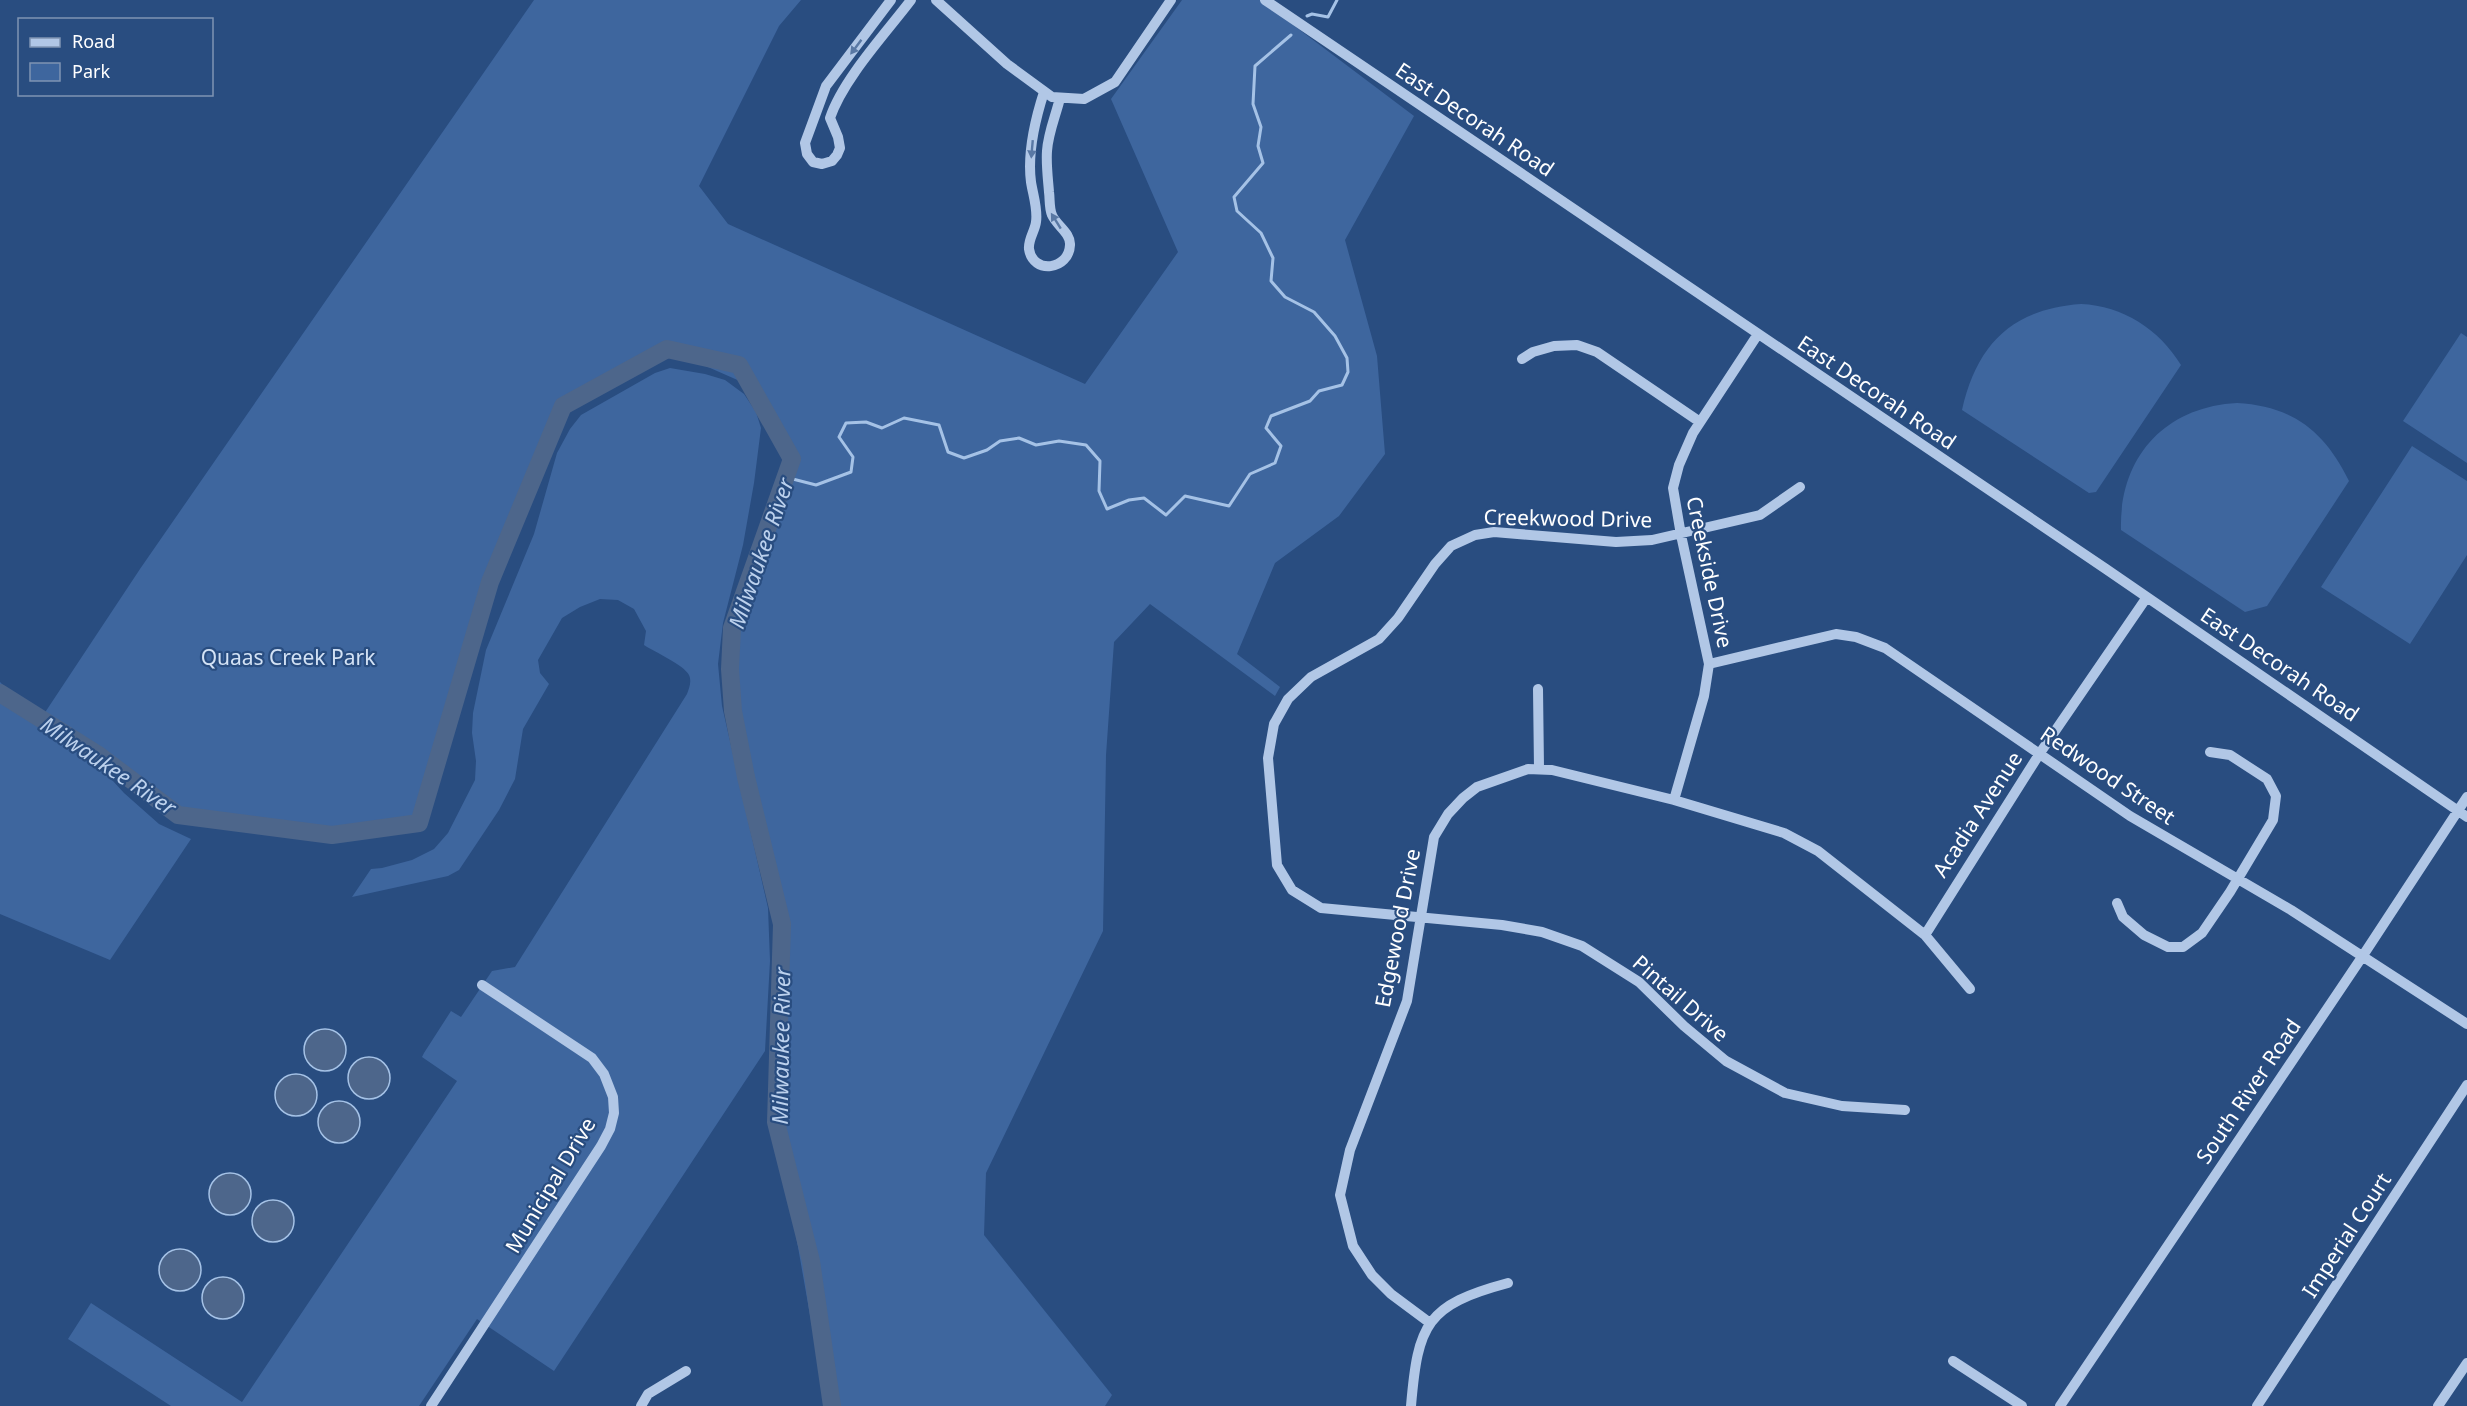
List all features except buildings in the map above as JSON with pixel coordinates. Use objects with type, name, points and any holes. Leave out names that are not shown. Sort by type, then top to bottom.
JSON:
[{"type":"street","points":[[891,0],[826,86],[805,143],[807,154],[813,162],[822,164],[832,161],[837,155],[840,148],[838,137],[830,118],[833,109],[848,83],[911,0]]},
{"type":"street","points":[[936,0],[1007,64],[1044,92],[1052,97],[1084,99],[1115,82],[1171,0]]},
{"type":"street","name":"East Decorah Road","points":[[1265,0],[2147,597],[2463,814]]},
{"type":"street","points":[[1044,92],[1036,118],[1031,147],[1030,180],[1036,208],[1036,223],[1029,244],[1031,256],[1040,265],[1052,268],[1062,262],[1069,253],[1071,242],[1066,233],[1057,225],[1051,212],[1047,174],[1047,151],[1060,98]]},
{"type":"street","name":"Creekside Drive","points":[[1674,800],[1704,696],[1709,664],[1673,488],[1678,465],[1700,422],[1758,334]]},
{"type":"street","points":[[1522,359],[1533,352],[1554,346],[1576,345],[1597,351],[1700,422]]},
{"type":"street","name":"Creekwood Drive","points":[[1292,890],[1277,865],[1268,758],[1274,724],[1288,699],[1311,677],[1379,639],[1398,618],[1435,564],[1451,546],[1475,535],[1494,532],[1616,542],[1652,540],[1760,515],[1800,487]]},
{"type":"street","name":"Acadia Avenue","points":[[1924,935],[2040,753],[2147,597]]},
{"type":"street","name":"Redwood Street","points":[[1709,664],[1836,634],[1856,637],[1885,648],[2130,816],[2291,910],[2467,1024]]},
{"type":"street","points":[[1538,689],[1539,768]]},
{"type":"street","points":[[2117,903],[2123,917],[2144,935],[2168,947],[2183,946],[2202,933],[2237,879],[2272,820],[2276,796],[2267,779],[2230,755],[2210,752]]},
{"type":"street","name":"Edgewood Drive","points":[[1430,1323],[1391,1294],[1372,1275],[1353,1246],[1340,1195],[1350,1150],[1407,1001],[1434,837],[1448,814],[1463,798],[1478,787],[1539,768],[1674,800],[1784,833],[1818,851],[1924,935],[1970,989]]},
{"type":"street","name":"South River Road","points":[[2060,1406],[2362,957],[2463,814],[2467,797]]},
{"type":"street","name":"Pintail Drive","points":[[1292,890],[1321,908],[1502,925],[1542,932],[1582,946],[1639,982],[1684,1026],[1726,1061],[1785,1093],[1842,1106],[1905,1110]]},
{"type":"street","name":"Municipal Drive","points":[[431,1406],[602,1146],[614,1113],[610,1086],[592,1058],[482,985]]},
{"type":"street","name":"Imperial Court","points":[[2257,1406],[2467,1085]]},
{"type":"street","points":[[1411,1406],[1417,1351],[1430,1323],[1440,1311],[1459,1300],[1480,1291],[1508,1284]]},
{"type":"street","points":[[1953,1361],[2022,1406]]},
{"type":"street","points":[[2438,1406],[2467,1363]]},
{"type":"street","points":[[640,1406],[648,1394],[686,1371]]},
{"type":"green space","name":"Quaas Creek Park","points":[[534,0],[801,0],[779,26],[699,186],[728,224],[1085,384],[1178,252],[1111,99],[1182,0],[1260,0],[1414,116],[1345,240],[1377,356],[1385,454],[1339,516],[1275,563],[1237,654],[1280,687],[1275,696],[1150,604],[1114,642],[1106,755],[1103,931],[986,1173],[984,1235],[1112,1395],[1105,1406],[826,1406],[776,1122],[782,924],[746,777],[733,711],[730,669],[732,628],[792,459],[742,382],[667,349],[563,406],[490,582],[419,823],[332,835],[178,815],[92,754],[101,768],[124,793],[159,824],[191,839],[110,960],[0,914],[0,682],[10,692],[44,714],[140,569]]},
{"type":"green space","points":[[2081,304],[2111,309],[2138,322],[2162,341],[2181,365],[2096,492],[2089,493],[1962,410],[1977,366],[2001,334],[2017,322],[2035,313]]},
{"type":"green space","points":[[2461,333],[2467,337],[2467,463],[2403,421]]},
{"type":"green space","points":[[670,368],[725,380],[744,394],[756,412],[761,428],[743,545],[723,623],[718,664],[722,706],[768,908],[770,961],[765,1051],[554,1371],[477,1319],[419,1406],[171,1406],[68,1339],[91,1303],[242,1402],[457,1081],[422,1057],[424,1053],[451,1011],[461,1017],[492,971],[515,967],[687,694],[690,683],[689,675],[675,663],[644,645],[646,631],[634,609],[618,600],[600,599],[580,607],[562,618],[538,660],[540,673],[549,684],[523,729],[515,779],[499,810],[459,870],[448,876],[352,897],[371,869],[412,860],[434,849],[448,833],[475,780],[473,713],[486,650],[534,534],[557,453],[570,429],[581,415],[655,373]]},
{"type":"green space","points":[[2237,403],[2275,410],[2305,425],[2329,449],[2349,481],[2267,606],[2245,612],[2121,530],[2122,504],[2128,480],[2138,459],[2151,441],[2168,426],[2188,414]]},
{"type":"green space","points":[[2412,446],[2467,481],[2467,555],[2410,644],[2321,587]]},
{"type":"shaded area","points":[[325,1029],[333,1030],[340,1035],[345,1042],[345,1058],[340,1065],[333,1070],[325,1071],[317,1070],[310,1065],[305,1058],[304,1050],[305,1042],[310,1035],[317,1030]]},
{"type":"shaded area","points":[[369,1057],[377,1058],[384,1063],[389,1070],[389,1086],[384,1093],[377,1098],[369,1099],[361,1098],[354,1093],[349,1086],[348,1078],[349,1070],[354,1063],[361,1058]]},
{"type":"shaded area","points":[[296,1074],[304,1075],[311,1080],[316,1087],[316,1103],[311,1110],[304,1115],[296,1116],[288,1115],[281,1110],[276,1103],[275,1095],[276,1087],[281,1080],[288,1075]]},
{"type":"shaded area","points":[[339,1101],[347,1102],[354,1107],[359,1114],[359,1130],[354,1137],[347,1142],[339,1143],[331,1142],[324,1137],[319,1130],[318,1122],[319,1114],[324,1107],[331,1102]]},
{"type":"shaded area","points":[[230,1173],[238,1174],[245,1179],[250,1186],[250,1202],[245,1209],[238,1214],[230,1215],[222,1214],[215,1209],[210,1202],[209,1194],[210,1186],[215,1179],[222,1174]]},
{"type":"shaded area","points":[[273,1200],[281,1201],[288,1206],[293,1213],[293,1229],[288,1236],[281,1241],[273,1242],[265,1241],[258,1236],[253,1229],[252,1221],[253,1213],[258,1206],[265,1201]]},
{"type":"shaded area","points":[[180,1249],[188,1250],[195,1255],[200,1262],[200,1278],[195,1285],[188,1290],[180,1291],[172,1290],[165,1285],[160,1278],[159,1270],[160,1262],[165,1255],[172,1250]]},
{"type":"shaded area","points":[[223,1277],[231,1278],[238,1283],[243,1290],[243,1306],[238,1313],[231,1318],[223,1319],[215,1318],[208,1313],[203,1306],[202,1298],[203,1290],[208,1283],[215,1278]]},
{"type":"waterway","points":[[1307,16],[1312,14],[1328,17],[1337,0]]},
{"type":"waterway","points":[[785,477],[816,485],[851,472],[853,457],[839,437],[846,423],[866,422],[882,428],[904,418],[939,425],[948,452],[964,458],[987,450],[1000,441],[1019,438],[1036,445],[1059,441],[1086,445],[1100,461],[1099,491],[1107,509],[1129,500],[1144,498],[1166,515],[1185,496],[1229,506],[1250,474],[1275,463],[1281,446],[1266,428],[1271,416],[1310,401],[1319,391],[1342,385],[1348,372],[1347,358],[1335,336],[1314,312],[1285,297],[1271,281],[1273,258],[1261,233],[1237,211],[1234,197],[1263,163],[1258,146],[1261,127],[1253,104],[1255,66],[1291,35]]},
{"type":"waterway","name":"Milwaukee River","points":[[0,693],[97,754],[178,815],[332,835],[419,823],[490,582],[563,406],[667,349],[739,365],[792,459],[732,628],[730,669],[733,711],[746,777],[782,924],[776,1122],[811,1261],[832,1406]]}]
